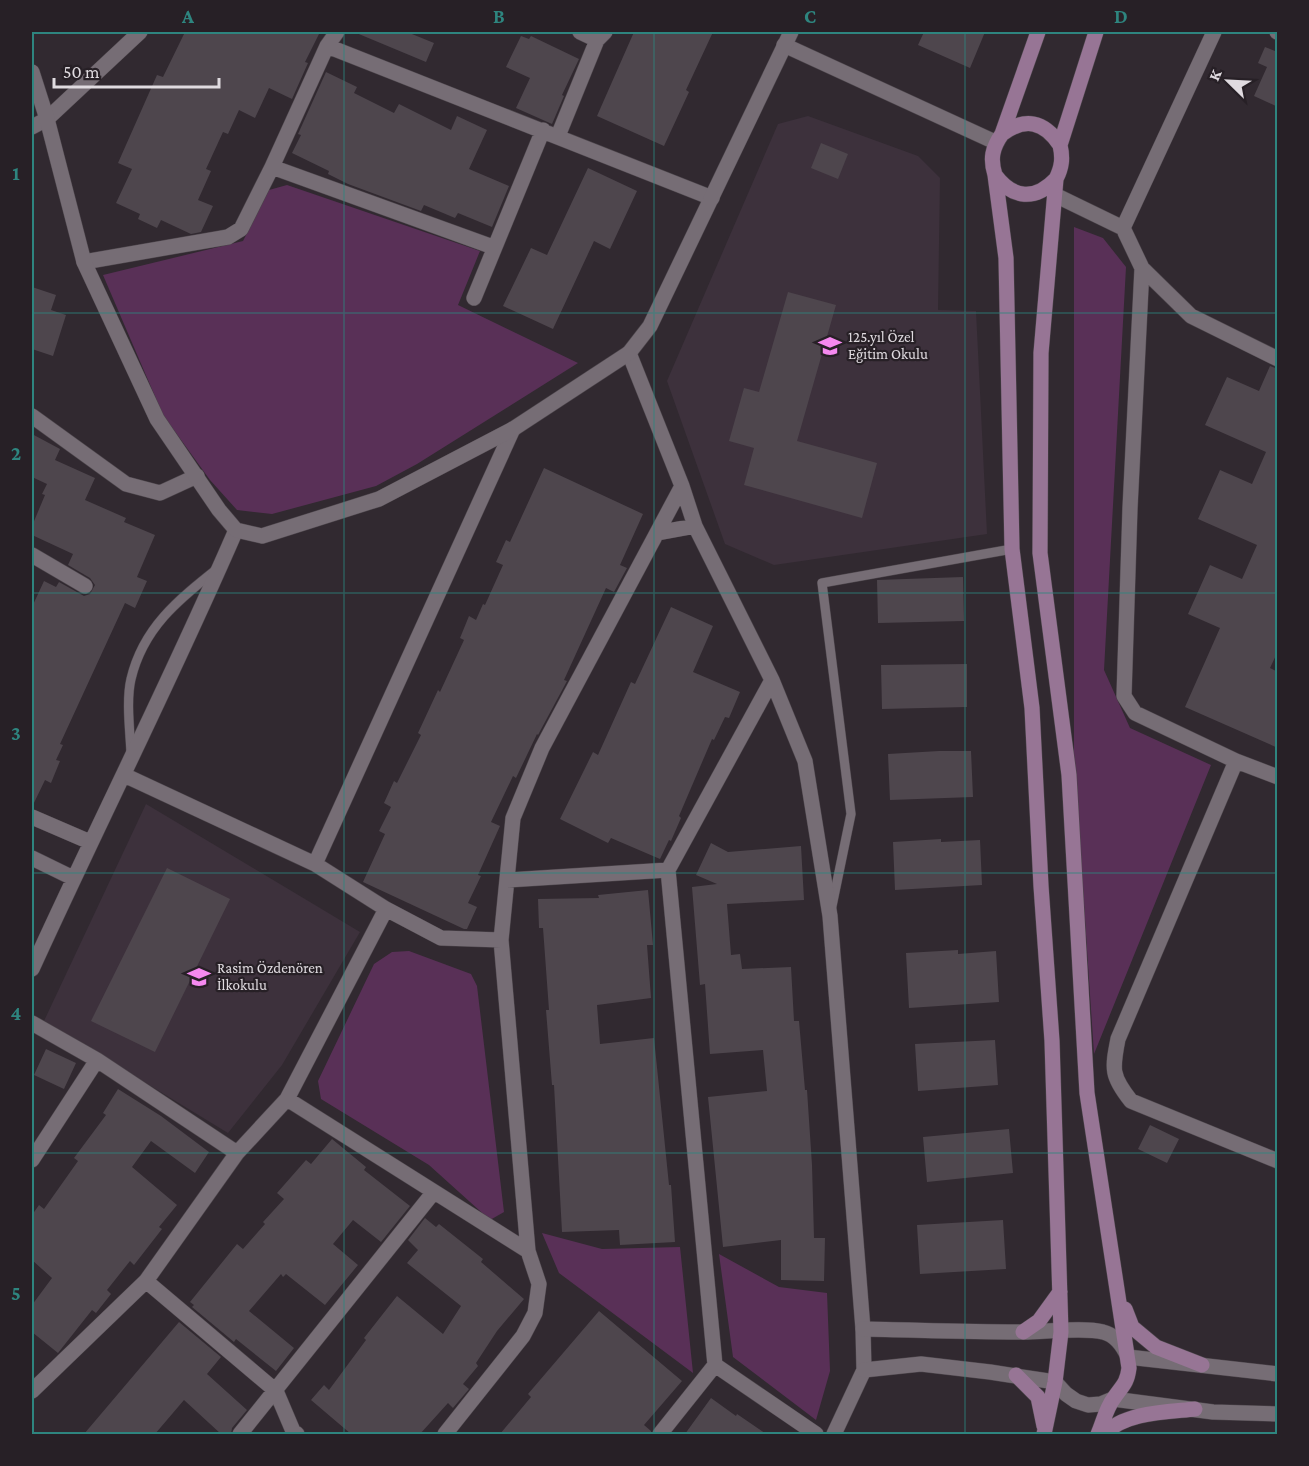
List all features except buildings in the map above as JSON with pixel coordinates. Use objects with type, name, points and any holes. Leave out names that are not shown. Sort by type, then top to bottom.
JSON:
[{"type":"main road","points":[[1038,32],[999,138],[992,164],[1006,258],[1012,549],[1032,708],[1052,1041],[1061,1332],[1055,1382],[1045,1432]]},
{"type":"main road","points":[[1060,145],[1096,32]]},
{"type":"main road","points":[[995,175],[1012,191],[1024,194],[1036,193],[1048,188],[1056,179],[1061,168],[1060,145],[1053,134],[1043,127],[1021,124],[1011,127],[999,138]]},
{"type":"main road","points":[[1056,179],[1041,353],[1040,553],[1069,774],[1087,1093],[1129,1368],[1127,1380],[1113,1399],[1098,1434]]},
{"type":"main road","points":[[1117,1291],[1132,1327],[1156,1347],[1202,1365]]},
{"type":"main road","points":[[1023,1332],[1039,1321],[1060,1292]]},
{"type":"main road","points":[[1016,1375],[1038,1397],[1045,1432]]},
{"type":"main road","points":[[1105,1434],[1110,1429],[1138,1416],[1195,1409]]},
{"type":"street","points":[[32,127],[47,119],[140,32]]},
{"type":"street","points":[[84,262],[228,237],[241,229],[327,46],[337,32]]},
{"type":"street","points":[[558,136],[601,36],[580,32]]},
{"type":"street","points":[[1123,228],[1214,32]]},
{"type":"street","points":[[32,72],[47,119],[84,262],[157,419],[219,510],[236,530],[262,536],[379,499],[513,429],[629,353],[650,326],[787,38],[999,138]]},
{"type":"street","points":[[327,46],[712,198]]},
{"type":"street","points":[[474,298],[493,247],[543,130]]},
{"type":"street","points":[[272,167],[493,247]]},
{"type":"street","points":[[1055,195],[1123,228],[1142,268],[1191,316],[1278,359]]},
{"type":"street","points":[[1142,268],[1130,508],[1124,696],[1135,713],[1236,761],[1278,777]]},
{"type":"street","points":[[629,353],[682,486],[695,526],[772,680],[805,761],[831,916],[863,1329],[864,1370],[834,1434]]},
{"type":"street","points":[[32,416],[126,484],[160,493],[197,476]]},
{"type":"street","points":[[315,864],[513,429]]},
{"type":"street","points":[[445,1434],[523,1336],[535,1313],[539,1284],[528,1251],[501,940],[513,818],[542,748],[682,486]]},
{"type":"street","points":[[657,533],[695,526]]},
{"type":"street","points":[[32,969],[90,842],[124,776],[236,530]]},
{"type":"street","points":[[32,559],[85,586]]},
{"type":"street","points":[[660,1434],[715,1365],[668,870],[772,680]]},
{"type":"street","points":[[1236,761],[1118,1039],[1113,1065],[1118,1085],[1131,1101],[1278,1161]]},
{"type":"street","points":[[124,776],[315,864],[386,909],[441,938],[501,940]]},
{"type":"street","points":[[32,817],[90,842]]},
{"type":"street","points":[[32,858],[73,878]]},
{"type":"street","points":[[507,880],[668,870]]},
{"type":"street","points":[[32,1391],[146,1281],[237,1153],[287,1099],[386,909]]},
{"type":"street","points":[[32,1023],[97,1060],[237,1153]]},
{"type":"street","points":[[32,1160],[97,1060]]},
{"type":"street","points":[[287,1099],[528,1251]]},
{"type":"street","points":[[240,1434],[433,1193]]},
{"type":"street","points":[[146,1281],[276,1391],[293,1431],[297,1434]]},
{"type":"street","points":[[863,1329],[1023,1332],[1092,1330],[1104,1332],[1114,1338],[1123,1346],[1128,1357],[1278,1374]]},
{"type":"street","points":[[864,1370],[921,1364],[1055,1382],[1076,1401],[1089,1405],[1101,1404],[1113,1399],[1213,1412],[1278,1414]]},
{"type":"street","points":[[715,1365],[816,1434]]},
{"type":"lane","points":[[831,916],[851,814],[822,584],[1012,549]]},
{"type":"lane","points":[[131,760],[130,680],[140,652],[156,622],[184,595],[221,565]]},
{"type":"shaded area","name":"125.yıl Özel Eğitim Okulu","points":[[808,116],[918,156],[940,178],[938,310],[976,311],[987,534],[774,565],[725,544],[667,381],[778,124]]},
{"type":"shaded area","points":[[287,185],[480,251],[458,305],[578,363],[417,464],[376,486],[272,514],[237,510],[210,480],[163,415],[103,275],[243,241],[269,190]]},
{"type":"shaded area","points":[[1074,227],[1103,238],[1126,267],[1104,670],[1130,728],[1211,765],[1094,1054],[1074,756]]},
{"type":"shaded area","name":"Rasim Özdenören İlkokulu","points":[[146,804],[360,932],[282,1065],[228,1133],[44,1021]]},
{"type":"shaded area","points":[[409,951],[471,974],[477,986],[504,1212],[490,1220],[429,1165],[321,1099],[318,1081],[374,964],[392,952]]},
{"type":"shaded area","points":[[542,1233],[602,1249],[680,1247],[693,1373],[559,1273]]},
{"type":"shaded area","points":[[719,1254],[779,1287],[827,1293],[830,1371],[816,1420],[733,1357]]},
{"type":"place","name":"125.yıl Özel Eğitim Okulu","points":[[830,346]]},
{"type":"place","name":"Rasim Özdenören İlkokulu","points":[[199,977]]}]
